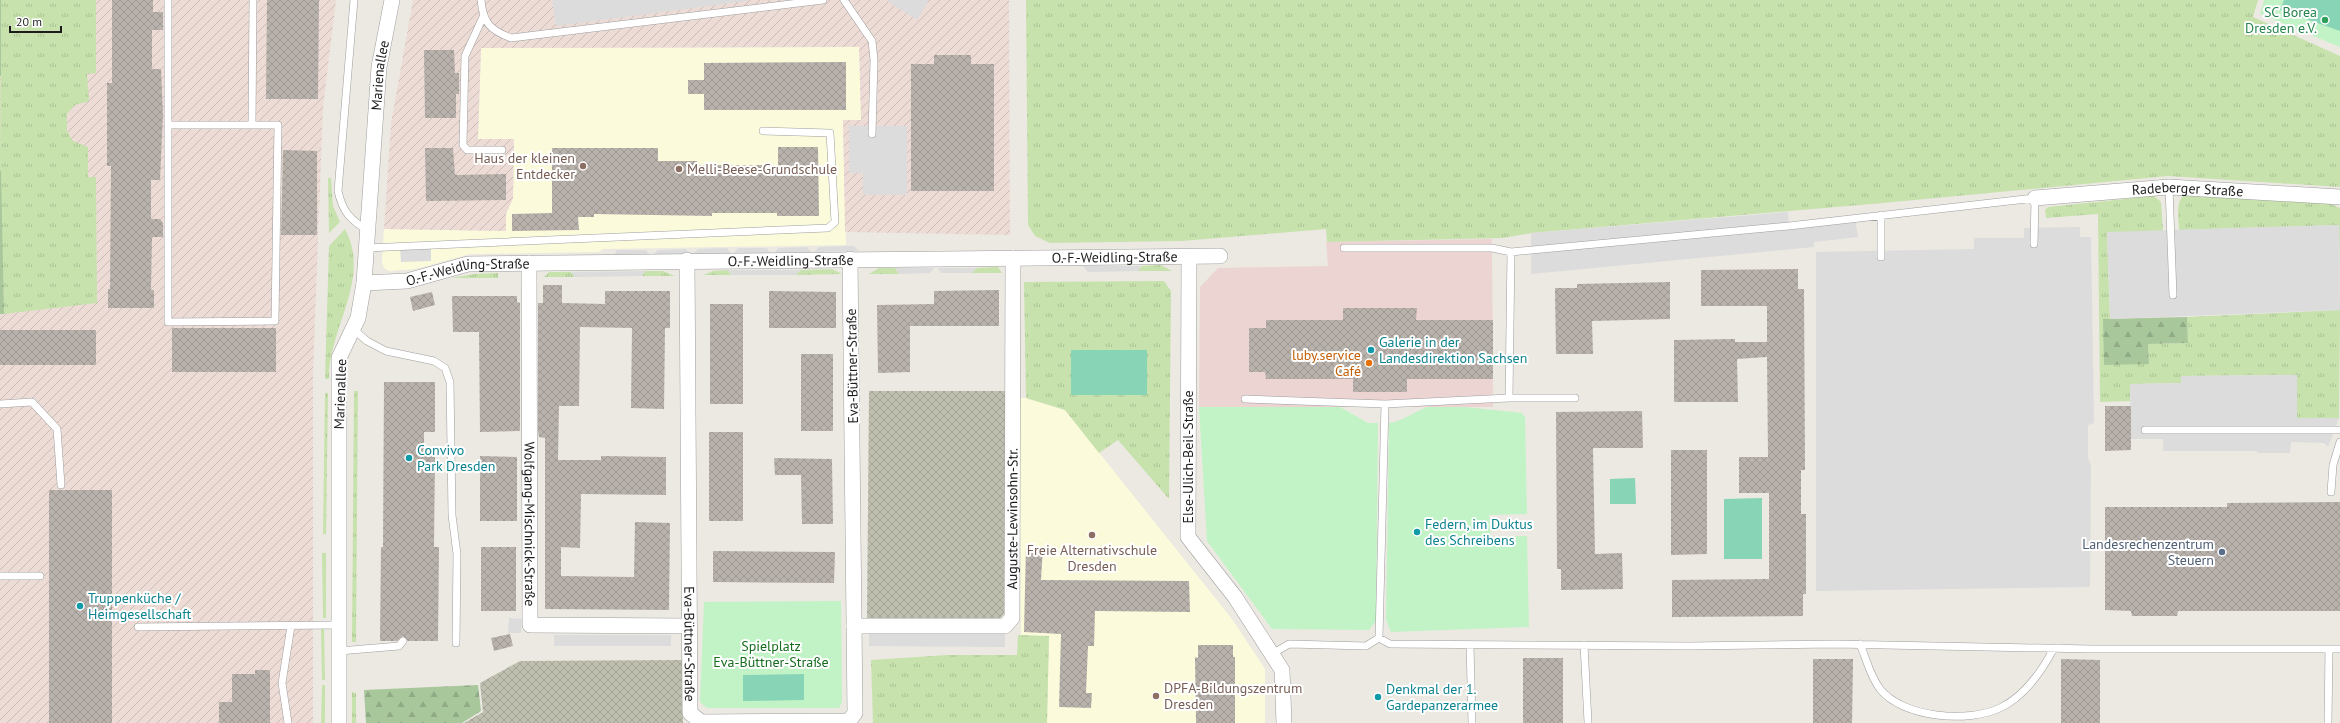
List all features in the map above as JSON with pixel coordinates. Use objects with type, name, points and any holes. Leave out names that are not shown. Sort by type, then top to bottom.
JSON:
[{"type":"street","name":"Marienallee","points":[[339,723],[339,358],[358,318],[364,283],[379,67],[392,0]]},
{"type":"street","name":"Radeberger Straße","points":[[2035,198],[2169,187],[2340,197]]},
{"type":"street","name":"O.-F.-Weidling-Straße","points":[[364,283],[408,281],[468,264],[687,260],[1220,256]]},
{"type":"street","name":"Else-Ulich-Beil-Straße","points":[[1189,257],[1188,537],[1235,597],[1282,670],[1284,723]]},
{"type":"street","name":"Auguste-Lewinsohn-Str.","points":[[854,626],[1005,626],[1012,618],[1013,258]]},
{"type":"street","name":"Eva-Büttner-Straße","points":[[687,260],[690,713],[701,722],[849,721],[855,713],[850,259]]},
{"type":"street","name":"Wolfgang-Mischnick-Straße","points":[[529,263],[530,625],[689,626]]},
{"type":"lane","points":[[168,0],[168,124],[168,322],[276,321],[278,125],[168,124]]},
{"type":"lane","points":[[252,125],[253,0]]},
{"type":"lane","points":[[354,0],[338,191],[342,208],[353,221],[368,231]]},
{"type":"lane","points":[[481,0],[483,16],[494,32],[511,38],[823,0]]},
{"type":"lane","points":[[844,0],[872,41],[874,60],[872,134]]},
{"type":"lane","points":[[483,16],[465,56],[463,145],[467,150],[502,150]]},
{"type":"lane","points":[[366,248],[828,228],[835,222],[830,133],[763,131]]},
{"type":"lane","points":[[2169,187],[2173,295]]},
{"type":"lane","points":[[1344,248],[1492,248],[1511,252],[1881,216],[2035,198],[2034,244]]},
{"type":"lane","points":[[1880,257],[1881,216]]},
{"type":"lane","points":[[1509,398],[1511,252]]},
{"type":"lane","points":[[353,329],[367,341],[386,351],[434,361],[445,368],[450,382],[452,515],[457,554],[456,643]]},
{"type":"lane","points":[[1245,399],[1385,404],[1509,398],[1575,398]]},
{"type":"lane","points":[[0,404],[32,402],[57,429],[61,485]]},
{"type":"lane","points":[[1379,638],[1385,404]]},
{"type":"lane","points":[[2145,430],[2340,430]]},
{"type":"lane","points":[[2331,492],[2333,465],[2340,442]]},
{"type":"lane","points":[[0,576],[40,576]]},
{"type":"lane","points":[[138,627],[339,625]]},
{"type":"lane","points":[[288,723],[282,683],[291,626]]},
{"type":"lane","points":[[1272,654],[1289,644],[1366,646],[1379,638]]},
{"type":"lane","points":[[1379,638],[1390,644],[1470,645],[1860,644],[2054,648],[2340,649]]},
{"type":"lane","points":[[339,651],[399,646],[403,641]]},
{"type":"lane","points":[[1860,644],[1874,680],[1880,689],[1890,698],[1900,704],[1924,713],[1956,716],[1975,716],[2000,708],[2018,696],[2039,675],[2054,648]]},
{"type":"lane","points":[[1470,645],[1472,723]]},
{"type":"lane","points":[[1584,645],[1588,722]]},
{"type":"lane","points":[[2328,649],[2328,722]]},
{"type":"shaded area","points":[[0,0],[336,0],[323,107],[313,374],[313,723],[0,723]]},
{"type":"shaded area","points":[[413,0],[1009,0],[1010,235],[845,232],[843,120],[861,120],[859,47],[481,48],[478,139],[514,139],[513,198],[506,214],[506,231],[384,229],[391,123]]},
{"type":"shaded area","points":[[552,0],[747,0],[747,1],[556,26]]},
{"type":"shaded area","points":[[886,0],[929,0],[917,20]]},
{"type":"shaded area","name":"Melli-Beese-Grundschule","points":[[860,47],[861,121],[843,120],[846,245],[603,249],[599,252],[470,254],[416,269],[389,271],[384,268],[382,262],[384,229],[506,231],[506,214],[513,198],[514,139],[478,139],[481,48]]},
{"type":"shaded area","points":[[849,126],[907,126],[907,195],[863,195],[863,173],[849,173]]},
{"type":"shaded area","points":[[1788,212],[1789,226],[1855,218],[1858,237],[1814,242],[1814,247],[1531,274],[1531,233]]},
{"type":"shaded area","points":[[2339,225],[2340,310],[2110,319],[2107,232]]},
{"type":"shaded area","points":[[2080,227],[2080,237],[2091,237],[2094,423],[2088,425],[2088,457],[2091,466],[2090,587],[1816,591],[1816,252],[1974,249],[1974,238],[2024,238],[2024,228]]},
{"type":"shaded area","points":[[1492,239],[1493,407],[1199,407],[1200,287],[1218,268],[1328,266],[1326,242]]},
{"type":"shaded area","points":[[431,246],[431,261],[401,262],[400,247]]},
{"type":"shaded area","points":[[854,246],[859,251],[814,252],[819,247]]},
{"type":"shaded area","points":[[807,247],[811,252],[775,253],[778,248]]},
{"type":"shaded area","points":[[727,248],[731,253],[693,254],[698,249]]},
{"type":"shaded area","points":[[738,248],[767,248],[770,253],[734,253]]},
{"type":"shaded area","points":[[686,249],[690,254],[654,254],[658,250]]},
{"type":"shaded area","points":[[617,250],[646,250],[649,254],[614,255]]},
{"type":"shaded area","points":[[1083,266],[1142,266],[1138,271],[1088,272]]},
{"type":"shaded area","points":[[895,268],[934,268],[930,273],[899,274]]},
{"type":"shaded area","points":[[938,268],[977,268],[971,273],[941,273]]},
{"type":"shaded area","points":[[727,270],[801,270],[795,275],[732,275]]},
{"type":"shaded area","points":[[645,271],[642,276],[575,277],[571,272]]},
{"type":"shaded area","points":[[2297,375],[2297,418],[2339,418],[2328,447],[2324,443],[2291,442],[2290,453],[2258,453],[2257,451],[2163,451],[2163,439],[2131,439],[2130,384],[2181,383],[2181,376]]},
{"type":"shaded area","points":[[869,391],[1007,391],[1006,612],[999,619],[867,620]]},
{"type":"shaded area","points":[[1019,398],[1026,398],[1065,410],[1232,619],[1265,669],[1265,723],[1047,723],[1049,637],[1021,635]]},
{"type":"shaded area","points":[[509,618],[522,619],[521,633],[508,633]]},
{"type":"shaded area","points":[[869,626],[1005,626],[1005,647],[869,646]]},
{"type":"shaded area","points":[[554,635],[671,635],[671,646],[554,646]]},
{"type":"shaded area","points":[[682,660],[683,723],[464,723],[483,712],[480,683],[520,661]]},
{"type":"green space","points":[[1,0],[96,0],[96,73],[87,74],[89,101],[75,105],[67,114],[67,131],[73,141],[88,147],[88,177],[96,177],[97,303],[4,314],[0,171]]},
{"type":"green space","points":[[1,0],[1,76],[0,76]]},
{"type":"green space","points":[[1026,0],[2258,0],[2253,17],[2340,56],[2340,187],[2168,176],[1883,203],[1531,233],[1503,238],[1327,242],[1326,229],[1182,241],[1050,243],[1035,236],[1028,225]]},
{"type":"green space","points":[[2264,0],[2340,0],[2340,47],[2260,14]]},
{"type":"green space","name":"SC Borea Dresden e.V.","points":[[2284,0],[2340,0],[2340,31],[2280,10]]},
{"type":"green space","points":[[1,171],[4,314],[0,314]]},
{"type":"green space","points":[[328,178],[331,178],[333,206],[340,222],[329,233]]},
{"type":"green space","points":[[2154,196],[2161,202],[2163,231],[2107,233],[2110,319],[2103,319],[2149,364],[2148,344],[2188,343],[2187,317],[2340,310],[2339,418],[2297,418],[2297,375],[2181,376],[2181,383],[2130,384],[2130,401],[2100,402],[2098,214],[2046,218],[2045,210],[2048,207]]},
{"type":"green space","points":[[2183,196],[2268,198],[2331,204],[2340,208],[2340,274],[2339,225],[2179,230],[2178,208]]},
{"type":"green space","points":[[345,229],[352,248],[354,266],[352,285],[335,342],[329,379],[325,379],[329,246]]},
{"type":"green space","points":[[1161,265],[1172,271],[1138,271],[1142,266]]},
{"type":"green space","points":[[998,267],[1002,273],[971,273],[977,268]]},
{"type":"green space","points":[[879,268],[895,268],[899,274],[869,274]]},
{"type":"green space","points":[[832,269],[842,274],[795,275],[801,270]]},
{"type":"green space","points":[[727,270],[732,275],[703,275],[713,271]]},
{"type":"green space","points":[[645,271],[663,271],[675,276],[642,276]]},
{"type":"green space","points":[[549,272],[571,272],[575,277],[544,277]]},
{"type":"green space","points":[[498,273],[498,278],[451,278],[475,274]]},
{"type":"green space","points":[[1164,281],[1171,291],[1169,499],[1118,440],[1099,453],[1065,410],[1026,398],[1024,282]]},
{"type":"green space","points":[[2187,317],[2188,343],[2148,344],[2149,364],[2104,365],[2103,319]]},
{"type":"green space","points":[[1071,350],[1147,350],[1147,395],[1071,395]]},
{"type":"green space","points":[[354,391],[358,391],[356,642],[352,642]]},
{"type":"green space","points":[[325,393],[328,393],[326,534],[323,534]]},
{"type":"green space","points":[[1199,407],[1340,407],[1368,423],[1378,423],[1376,621],[1369,630],[1272,629],[1207,541]]},
{"type":"green space","points":[[1427,407],[1465,407],[1523,413],[1523,416],[1525,416],[1527,514],[1489,515],[1491,537],[1527,536],[1529,627],[1391,632],[1386,620],[1389,423],[1398,421]]},
{"type":"green space","points":[[1635,478],[1636,504],[1610,504],[1610,479]]},
{"type":"green space","points":[[1762,498],[1762,559],[1724,559],[1724,499]]},
{"type":"green space","points":[[322,553],[326,553],[326,618],[323,618]]},
{"type":"green space","name":"Spielplatz Eva-Büttner-Straße","points":[[841,601],[842,702],[839,708],[707,708],[700,702],[704,602]]},
{"type":"green space","points":[[324,628],[325,680],[322,680],[321,629]]},
{"type":"green space","points":[[1018,635],[1049,636],[1047,723],[873,723],[871,660],[947,655],[1017,655]]},
{"type":"green space","points":[[804,674],[804,700],[743,701],[743,675]]},
{"type":"green space","points":[[322,685],[325,685],[325,723],[321,723]]},
{"type":"green space","points":[[478,685],[481,711],[462,723],[366,723],[364,690]]},
{"type":"green space","points":[[352,692],[356,693],[356,723],[352,723]]},
{"type":"building","points":[[112,0],[153,0],[153,12],[163,12],[163,30],[152,30],[152,69],[161,69],[163,114],[160,180],[151,180],[151,219],[160,219],[163,223],[163,237],[152,237],[151,290],[154,290],[154,308],[108,308],[108,289],[110,289],[111,166],[107,166],[107,83],[112,83]]},
{"type":"building","points":[[267,0],[319,0],[318,99],[266,99]]},
{"type":"building","points":[[424,50],[454,50],[455,73],[459,73],[459,94],[456,94],[456,118],[425,118]]},
{"type":"building","points":[[934,55],[971,55],[971,64],[994,64],[994,191],[911,191],[911,64],[934,64]]},
{"type":"building","points":[[846,62],[846,110],[704,110],[704,94],[688,94],[688,80],[704,80],[704,63]]},
{"type":"building","points":[[778,147],[818,147],[819,216],[777,216],[777,213],[712,213],[712,216],[594,214],[594,217],[578,217],[579,230],[512,231],[512,214],[552,213],[552,148],[658,148],[658,161],[697,161],[697,165],[778,165]]},
{"type":"building","points":[[425,148],[453,148],[455,175],[506,174],[506,200],[426,201]]},
{"type":"building","points":[[283,150],[317,151],[317,235],[281,235]]},
{"type":"building","points":[[1798,269],[1798,289],[1804,289],[1805,470],[1801,470],[1801,514],[1806,514],[1806,594],[1803,594],[1803,616],[1672,617],[1672,580],[1769,579],[1769,493],[1739,493],[1739,457],[1768,457],[1767,357],[1737,359],[1738,402],[1674,402],[1674,340],[1735,339],[1735,342],[1767,342],[1767,306],[1701,306],[1701,270]]},
{"type":"building","points":[[1670,282],[1670,319],[1592,321],[1593,354],[1556,354],[1555,288],[1577,288],[1577,284]]},
{"type":"building","points":[[543,285],[562,285],[562,303],[605,304],[605,291],[670,291],[670,328],[665,328],[664,409],[631,408],[632,328],[580,327],[579,406],[559,406],[558,460],[601,460],[601,456],[666,457],[666,495],[581,494],[580,548],[561,547],[561,576],[634,577],[635,522],[670,523],[669,610],[545,609],[545,438],[539,437],[538,431],[538,303],[543,303]]},
{"type":"building","points":[[999,290],[999,326],[910,326],[910,372],[878,373],[877,305],[934,304],[934,291]]},
{"type":"building","points":[[769,291],[836,292],[836,328],[769,328]]},
{"type":"building","points":[[432,292],[435,305],[413,311],[410,297]]},
{"type":"building","points":[[452,296],[517,296],[517,302],[520,303],[520,431],[480,432],[479,332],[453,332]]},
{"type":"building","points":[[710,304],[743,304],[743,404],[710,404]]},
{"type":"building","name":"Galerie in der Landesdirektion Sachsen","points":[[1343,308],[1417,308],[1416,320],[1493,320],[1493,379],[1407,379],[1407,392],[1353,392],[1353,379],[1266,379],[1265,372],[1249,372],[1249,328],[1266,328],[1266,320],[1343,320]]},
{"type":"building","points":[[172,328],[276,328],[276,372],[172,372]]},
{"type":"building","points":[[0,330],[96,330],[96,365],[0,365]]},
{"type":"building","points":[[801,354],[833,354],[833,431],[801,431]]},
{"type":"building","name":"Convivo Park Dresden","points":[[384,382],[435,382],[435,432],[424,432],[424,456],[435,456],[434,547],[439,547],[438,641],[408,641],[403,636],[397,641],[380,641],[381,547],[383,547]]},
{"type":"building","points":[[2105,406],[2131,406],[2131,450],[2105,451]]},
{"type":"building","points":[[1642,411],[1643,448],[1593,448],[1595,554],[1622,553],[1623,589],[1561,590],[1561,569],[1557,569],[1556,412]]},
{"type":"building","points":[[709,432],[743,432],[743,521],[709,521]]},
{"type":"building","points":[[1671,450],[1707,450],[1707,554],[1671,555]]},
{"type":"building","points":[[480,456],[517,457],[517,521],[480,521]]},
{"type":"building","points":[[774,458],[832,459],[833,524],[802,524],[801,475],[775,475]]},
{"type":"building","name":"Truppenküche / Heimgesellschaft","points":[[49,490],[112,490],[112,723],[49,723]]},
{"type":"building","name":"Landesrechenzentrum Steuern","points":[[2340,502],[2340,611],[2178,611],[2177,616],[2132,616],[2131,611],[2105,610],[2105,507],[2227,507],[2227,503]]},
{"type":"building","points":[[1026,546],[1043,547],[1041,580],[1189,581],[1190,612],[1095,611],[1094,646],[1088,646],[1086,693],[1092,693],[1091,708],[1059,707],[1061,634],[1024,632]]},
{"type":"building","points":[[481,547],[516,547],[516,611],[481,611]]},
{"type":"building","points":[[713,551],[835,552],[834,583],[713,582]]},
{"type":"building","points":[[510,634],[513,646],[494,651],[491,638]]},
{"type":"building","points":[[1198,645],[1233,645],[1233,657],[1235,657],[1235,723],[1196,723],[1195,657],[1198,658]]},
{"type":"building","points":[[1523,658],[1563,658],[1563,723],[1523,723]]},
{"type":"building","points":[[1813,659],[1853,659],[1852,723],[1813,723]]},
{"type":"building","points":[[2061,659],[2100,660],[2100,723],[2061,723]]},
{"type":"building","points":[[255,670],[270,670],[270,723],[219,723],[219,702],[232,702],[232,674],[255,674]]},
{"type":"place","name":"SC Borea Dresden e.V.","points":[[2325,20]]},
{"type":"place","name":"Haus der kleinen Entdecker","points":[[583,166]]},
{"type":"place","name":"Melli-Beese-Grundschule","points":[[679,169]]},
{"type":"place","name":"Galerie in der Landesdirektion Sachsen","points":[[1371,350]]},
{"type":"place","name":"luby.service Café","points":[[1369,363]]},
{"type":"place","name":"Convivo Park Dresden","points":[[409,458]]},
{"type":"place","name":"Federn, im Duktus des Schreibens","points":[[1417,532]]},
{"type":"place","name":"Freie Alternativschule Dresden","points":[[1092,535]]},
{"type":"place","name":"Landesrechenzentrum Steuern","points":[[2222,552]]},
{"type":"place","name":"Truppenküche / Heimgesellschaft","points":[[80,606]]},
{"type":"place","name":"DPFA-Bildungszentrum Dresden","points":[[1156,696]]},
{"type":"place","name":"Denkmal der 1. Gardepanzerarmee","points":[[1378,697]]}]
